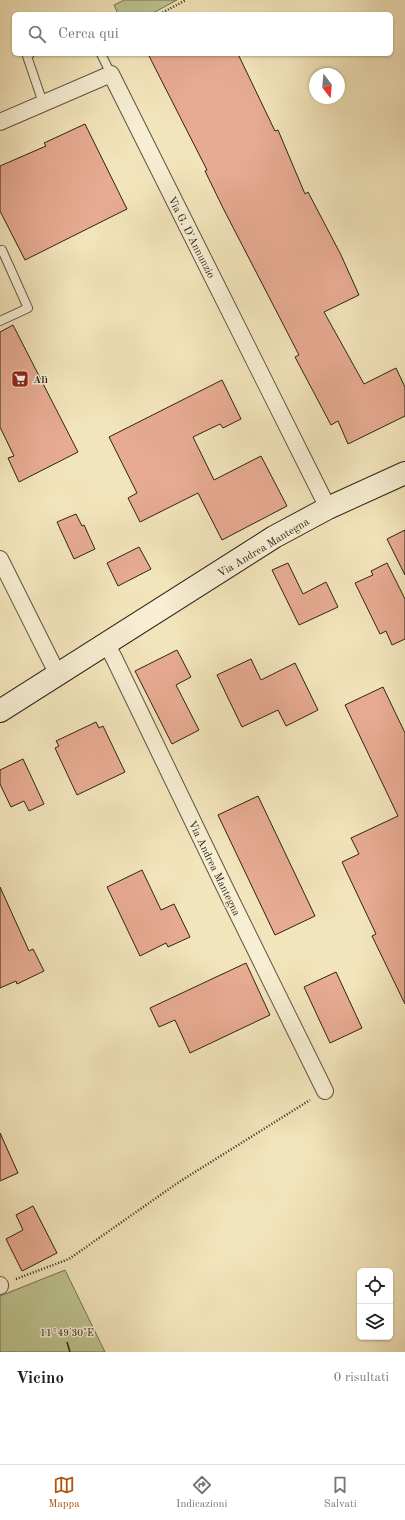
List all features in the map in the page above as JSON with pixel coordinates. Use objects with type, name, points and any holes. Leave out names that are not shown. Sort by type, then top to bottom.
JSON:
[{"type":"main road","name":"Via Andrea Mantegna","points":[[0,711],[274,538],[328,508],[405,473]]},
{"type":"street","points":[[0,122],[111,74]]},
{"type":"street","name":"Via G. D'Annunzio","points":[[111,74],[328,508]]},
{"type":"street","points":[[0,559],[58,675]]},
{"type":"street","name":"Via Andrea Mantegna","points":[[106,644],[229,898],[325,1090]]},
{"type":"lane","points":[[27,56],[44,103]]},
{"type":"lane","points":[[102,56],[111,74]]},
{"type":"lane","points":[[0,251],[2,250],[28,308],[0,321]]},
{"type":"path","points":[[164,12],[186,0]]},
{"type":"path","points":[[0,1285],[69,1259],[179,1182],[325,1090]]},
{"type":"green space","points":[[124,0],[177,0],[155,12],[117,12],[114,5]]},
{"type":"green space","points":[[65,1270],[105,1352],[0,1352],[0,1296]]},
{"type":"building","points":[[149,56],[239,56],[275,131],[278,130],[305,194],[308,192],[341,255],[359,295],[324,312],[364,384],[396,368],[405,387],[405,416],[348,444],[338,421],[331,425],[295,357],[299,355],[223,208],[205,171],[207,170]]},
{"type":"building","points":[[85,124],[127,209],[25,260],[0,211],[0,166],[46,146],[44,143]]},
{"type":"building","name":"Alì","points":[[13,325],[78,452],[19,482],[8,458],[14,456],[0,427],[0,332]]},
{"type":"building","points":[[222,380],[241,419],[223,428],[220,424],[193,437],[214,480],[261,456],[287,506],[222,540],[198,493],[140,522],[128,498],[137,493],[109,437]]},
{"type":"building","points":[[76,514],[82,526],[84,525],[95,549],[74,559],[57,522]]},
{"type":"building","points":[[405,530],[405,575],[387,539]]},
{"type":"building","points":[[139,547],[151,569],[118,586],[107,563]]},
{"type":"building","points":[[288,563],[303,594],[326,582],[338,607],[299,625],[272,570]]},
{"type":"building","points":[[387,563],[405,599],[405,639],[392,645],[386,631],[380,634],[355,583],[373,575],[371,571]]},
{"type":"building","points":[[177,650],[191,677],[176,685],[199,730],[172,744],[135,671]]},
{"type":"building","points":[[251,659],[261,680],[295,663],[318,710],[286,726],[278,710],[242,727],[217,675]]},
{"type":"building","points":[[383,687],[405,733],[405,1004],[372,936],[376,934],[342,862],[359,854],[351,838],[398,816],[345,705]]},
{"type":"building","points":[[96,722],[99,728],[103,726],[125,772],[77,795],[55,748],[59,746],[56,741]]},
{"type":"building","points":[[23,759],[44,804],[29,811],[24,801],[11,807],[0,784],[0,770]]},
{"type":"building","points":[[258,796],[315,916],[275,935],[218,815]]},
{"type":"building","points":[[142,870],[161,910],[174,904],[190,937],[168,947],[166,943],[140,956],[107,887]]},
{"type":"building","points":[[0,887],[29,951],[33,949],[44,971],[17,984],[16,981],[0,988]]},
{"type":"building","points":[[246,963],[270,1015],[190,1053],[175,1020],[159,1027],[150,1008]]},
{"type":"building","points":[[336,972],[362,1028],[330,1043],[304,987]]},
{"type":"building","points":[[0,1133],[18,1173],[0,1181]]},
{"type":"building","points":[[33,1206],[57,1253],[22,1271],[6,1239],[23,1230],[16,1215]]},
{"type":"place","name":"Alì","points":[[20,379]]}]
